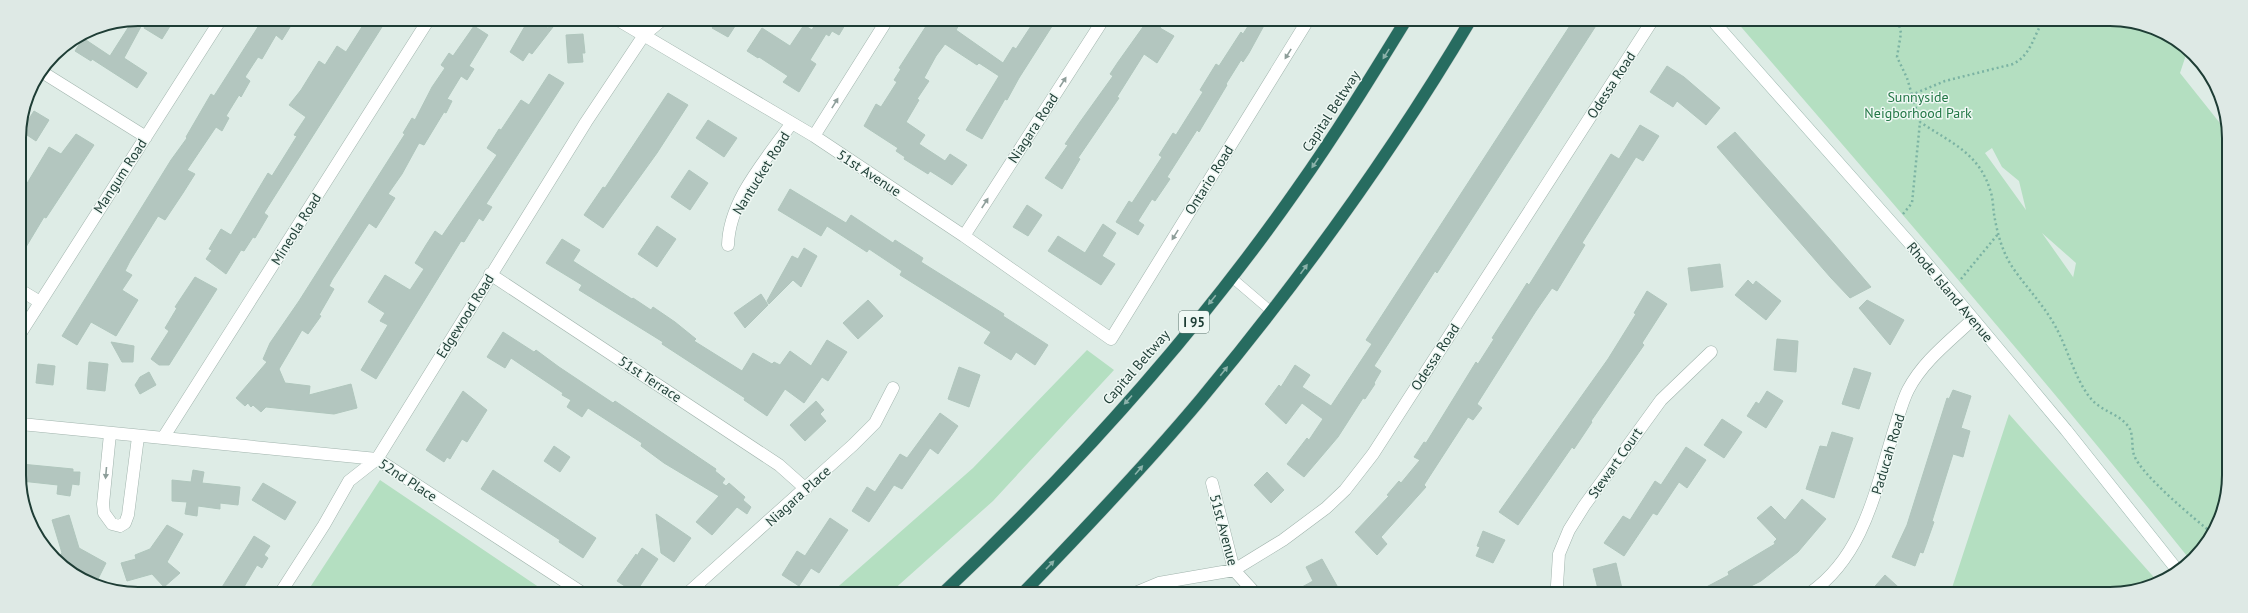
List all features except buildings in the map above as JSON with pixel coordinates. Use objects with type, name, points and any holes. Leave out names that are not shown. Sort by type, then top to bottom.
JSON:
[{"type":"highway","name":"Capital Beltway","points":[[948,587],[1068,468],[1159,366],[1231,277],[1297,189],[1357,100],[1402,26]]},
{"type":"highway","points":[[1029,587],[1106,507],[1200,400],[1272,312],[1384,156],[1467,26]]},
{"type":"street","name":"Mangum Road","points":[[26,324],[217,26]]},
{"type":"street","name":"Mineola Road","points":[[163,438],[425,26]]},
{"type":"street","name":"51st Avenue","points":[[628,26],[791,124],[814,136],[964,236],[1111,339]]},
{"type":"street","name":"Edgewood Road","points":[[284,587],[324,525],[349,481],[377,459],[490,274],[586,122],[644,35],[647,26]]},
{"type":"street","name":"Edgewood Road","points":[[644,35],[655,26]]},
{"type":"street","name":"Nantucket Road","points":[[814,136],[883,26]]},
{"type":"street","name":"Niagara Road","points":[[964,236],[1099,26]]},
{"type":"street","name":"Ontario Road","points":[[1111,339],[1304,26]]},
{"type":"street","name":"Odessa Road","points":[[1148,587],[1159,582],[1234,570],[1283,540],[1326,508],[1346,490],[1359,473],[1649,26]]},
{"type":"street","name":"Rhode Island Avenue","points":[[1717,26],[1894,225],[2070,436],[2174,566]]},
{"type":"street","points":[[46,74],[146,137]]},
{"type":"street","name":"Nantucket Road","points":[[728,245],[728,234],[736,209],[791,124]]},
{"type":"street","name":"51st Terrace","points":[[490,274],[779,465],[806,489]]},
{"type":"street","points":[[26,294],[40,302]]},
{"type":"street","name":"Paducah Road","points":[[1819,587],[1837,569],[1858,538],[1874,502],[1901,408],[1914,379],[1926,363],[1973,319]]},
{"type":"street","name":"Stewart Court","points":[[1558,587],[1557,568],[1559,554],[1570,530],[1581,512],[1639,427],[1661,400],[1710,352]]},
{"type":"street","name":"Niagara Place","points":[[695,587],[806,489],[875,423],[893,388]]},
{"type":"street","name":"52nd Place","points":[[26,425],[138,437],[163,438],[377,459],[573,587]]},
{"type":"street","points":[[110,434],[104,513],[112,524],[120,526],[125,523],[128,515],[138,437]]},
{"type":"street","name":"51st Avenue","points":[[1212,483],[1234,570],[1250,587]]},
{"type":"lane","points":[[1231,277],[1272,312]]},
{"type":"path","points":[[1894,225],[1912,203],[1920,122],[1907,78],[1896,57],[1901,33],[1899,26]]},
{"type":"path","points":[[1911,95],[1945,82],[2017,62],[2030,50],[2041,26]]},
{"type":"path","points":[[1920,122],[1955,143],[1972,158],[1983,173],[1992,193],[1998,234],[2012,268],[2039,300],[2054,324],[2087,394],[2098,407],[2124,421],[2130,428],[2134,455],[2144,470],[2208,529]]},
{"type":"path","points":[[1961,279],[1998,234]]},
{"type":"green space","name":"Sunnyside Neigborhood Park","points":[[1740,26],[2117,26],[2132,28],[2153,35],[2166,41],[2186,56],[2180,73],[2221,125],[2222,138],[2221,489],[2216,511],[2207,531],[2199,543],[2187,556],[2080,424]],"holes":[[[1992,148],[2002,167],[2019,181],[2026,210],[1985,153]],[[2042,233],[2076,263],[2073,278]]]},
{"type":"green space","points":[[1087,350],[1114,370],[993,501],[897,587],[838,587],[973,468]]},
{"type":"green space","points":[[2009,414],[2154,577],[2132,585],[2117,587],[1952,587]]},
{"type":"green space","points":[[380,480],[539,587],[310,587]]}]
